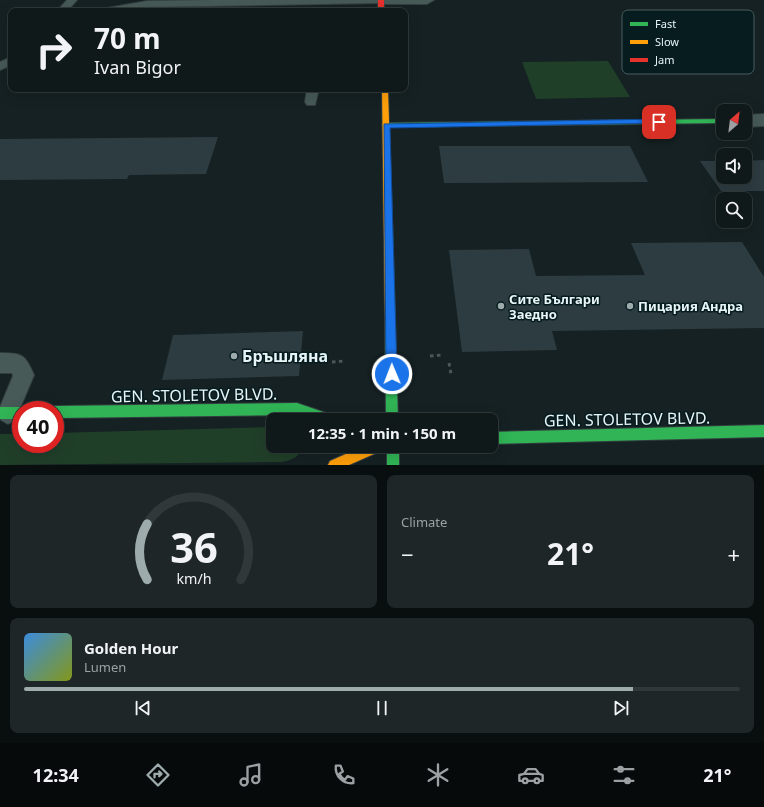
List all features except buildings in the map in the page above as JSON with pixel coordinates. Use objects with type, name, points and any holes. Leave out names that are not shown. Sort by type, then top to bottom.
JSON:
[{"type":"street","points":[[381,0],[426,0]]},
{"type":"street","points":[[385,92],[392,413]]},
{"type":"street","points":[[752,121],[764,120]]},
{"type":"street","points":[[386,126],[716,121]]},
{"type":"street","name":"GEN. STOLETOV BLVD.","points":[[64,412],[297,409],[309,413]]},
{"type":"street","name":"GEN. STOLETOV BLVD.","points":[[498,438],[764,431]]},
{"type":"street","points":[[334,465],[362,453]]},
{"type":"street","points":[[393,453],[393,465]]},
{"type":"lane","points":[[65,8],[72,0]]},
{"type":"lane","points":[[124,8],[147,4],[171,7],[196,1],[381,0]]},
{"type":"lane","points":[[311,102],[313,92]]},
{"type":"lane","points":[[0,363],[17,363],[24,375],[10,413]]},
{"type":"path","points":[[430,356],[442,355]]},
{"type":"path","points":[[332,362],[344,361]]},
{"type":"path","points":[[449,363],[451,374]]},
{"type":"green space","points":[[608,61],[630,97],[536,99],[522,62]]},
{"type":"green space","points":[[266,427],[266,453],[300,453],[292,459],[282,462],[0,465],[0,434],[12,434],[12,453],[64,453],[64,433]]},
{"type":"traffic: fast","points":[[386,125],[716,121]]},
{"type":"traffic: fast","points":[[390,317],[392,413]]},
{"type":"traffic: fast","points":[[64,412],[297,409],[309,413]]},
{"type":"traffic: fast","points":[[0,413],[12,413]]},
{"type":"traffic: fast","points":[[498,438],[764,431]]},
{"type":"traffic: fast","points":[[393,453],[393,465]]},
{"type":"traffic: slow","points":[[385,92],[390,317]]},
{"type":"traffic: slow","points":[[334,465],[362,453]]},
{"type":"traffic: jam","points":[[381,0],[381,8]]},
{"type":"place","name":"Сите Българи Заедно","points":[[501,306]]},
{"type":"place","name":"Пицария Андра","points":[[630,306]]},
{"type":"place","name":"Бръшляна","points":[[234,356]]},
{"type":"route","points":[[392,374],[386,126],[659,122]]}]
